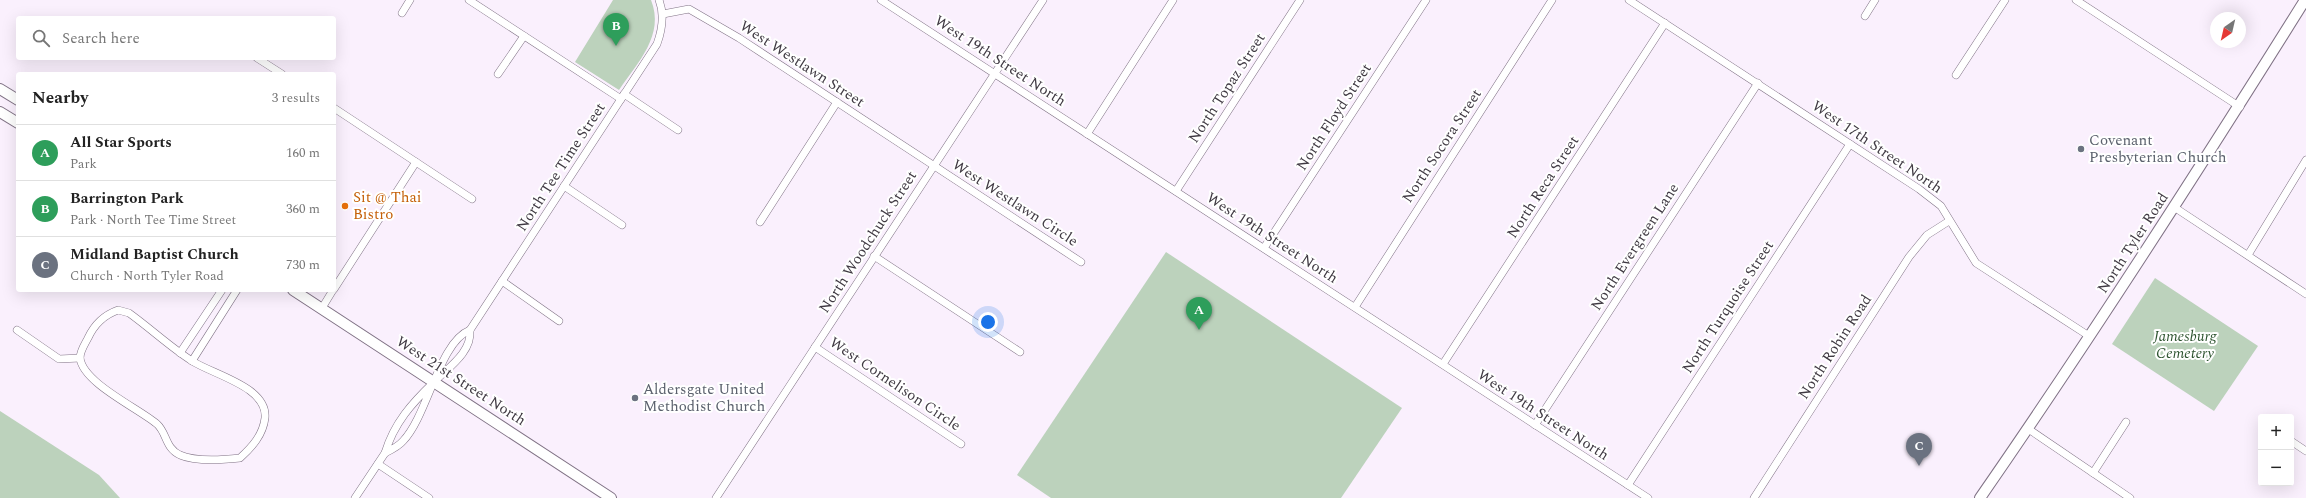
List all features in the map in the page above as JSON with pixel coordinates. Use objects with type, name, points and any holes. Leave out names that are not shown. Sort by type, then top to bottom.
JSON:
[{"type":"main road","name":"North Tyler Road","points":[[1980,498],[2240,107],[2305,0]]},
{"type":"main road","points":[[0,89],[16,99]]},
{"type":"main road","points":[[0,112],[16,122]]},
{"type":"main road","name":"West 21st Street North","points":[[297,292],[611,498]]},
{"type":"street","points":[[402,13],[410,0]]},
{"type":"street","points":[[469,0],[524,36],[678,130]]},
{"type":"street","points":[[659,0],[663,14]]},
{"type":"street","name":"West 19th Street North","points":[[881,0],[1648,498]]},
{"type":"street","name":"North Woodchuck Street","points":[[716,498],[1043,0]]},
{"type":"street","points":[[1087,134],[1173,0]]},
{"type":"street","name":"North Topaz Street","points":[[1176,191],[1300,0]]},
{"type":"street","name":"North Floyd Street","points":[[1264,248],[1426,0]]},
{"type":"street","name":"North Socora Street","points":[[1355,307],[1552,0]]},
{"type":"street","name":"West 17th Street North","points":[[1629,0],[1919,189],[1941,206],[1976,263],[2089,336]]},
{"type":"street","points":[[1865,16],[1875,0]]},
{"type":"street","points":[[1956,75],[2005,0]]},
{"type":"street","points":[[2076,0],[2240,107]]},
{"type":"street","name":"West Westlawn Street","points":[[663,14],[689,9],[739,38],[934,166]]},
{"type":"street","name":"North Tee Time Street","points":[[355,498],[385,453],[390,435],[409,406],[459,359],[470,340],[470,330],[658,44],[662,31],[663,14]]},
{"type":"street","name":"North Reca Street","points":[[1443,364],[1665,23]]},
{"type":"street","points":[[498,74],[524,36]]},
{"type":"street","points":[[260,60],[279,72]]},
{"type":"street","name":"North Evergreen Lane","points":[[1535,425],[1758,83]]},
{"type":"street","points":[[760,222],[837,102]]},
{"type":"street","points":[[336,109],[472,199]]},
{"type":"street","name":"North Turquoise Street","points":[[1628,485],[1850,144]]},
{"type":"street","points":[[2248,255],[2306,160]]},
{"type":"street","points":[[336,286],[416,162]]},
{"type":"street","name":"West Westlawn Circle","points":[[934,166],[1081,262]]},
{"type":"street","points":[[564,186],[622,225]]},
{"type":"street","points":[[2174,207],[2306,294]]},
{"type":"street","name":"North Robin Road","points":[[1754,498],[1909,258],[1927,235],[1949,221]]},
{"type":"street","points":[[874,256],[1020,352]]},
{"type":"street","points":[[502,281],[559,321]]},
{"type":"street","points":[[180,354],[221,292]]},
{"type":"street","points":[[192,361],[236,292]]},
{"type":"street","points":[[322,308],[332,292]]},
{"type":"street","points":[[118,310],[129,313],[180,354],[208,371],[250,389],[260,399],[266,412],[264,427],[252,447],[240,458],[196,458],[181,455],[170,449],[159,426],[88,375],[80,358],[81,351],[91,331],[107,314],[118,310]]},
{"type":"street","points":[[16,330],[59,359],[80,358]]},
{"type":"street","name":"North Tee Time Street","points":[[385,453],[403,442],[421,414],[434,382],[460,334],[470,330]]},
{"type":"street","name":"West Cornelison Circle","points":[[815,347],[961,444]]},
{"type":"street","points":[[2093,473],[2126,422]]},
{"type":"street","points":[[2027,428],[2130,498]]},
{"type":"street","points":[[2294,443],[2306,451]]},
{"type":"street","points":[[378,464],[430,498]]},
{"type":"green space","points":[[613,0],[651,0],[655,25],[647,48],[619,90],[575,62]]},
{"type":"green space","points":[[1166,252],[1402,408],[1341,498],[1051,498],[1017,475]]},
{"type":"green space","name":"Jamesburg Cemetery","points":[[2155,278],[2258,346],[2214,411],[2112,344]]},
{"type":"green space","points":[[0,411],[99,475],[120,498],[0,498]]},
{"type":"place","name":"Barrington Park","points":[[616,46]]},
{"type":"place","name":"Covenant Presbyterian Church","points":[[2081,149]]},
{"type":"place","name":"Sit @ Thai Bistro","points":[[345,206]]},
{"type":"place","name":"All Star Sports","points":[[1199,330]]},
{"type":"place","name":"Aldersgate United Methodist Church","points":[[635,398]]},
{"type":"place","name":"Midland Baptist Church","points":[[1919,466]]}]
